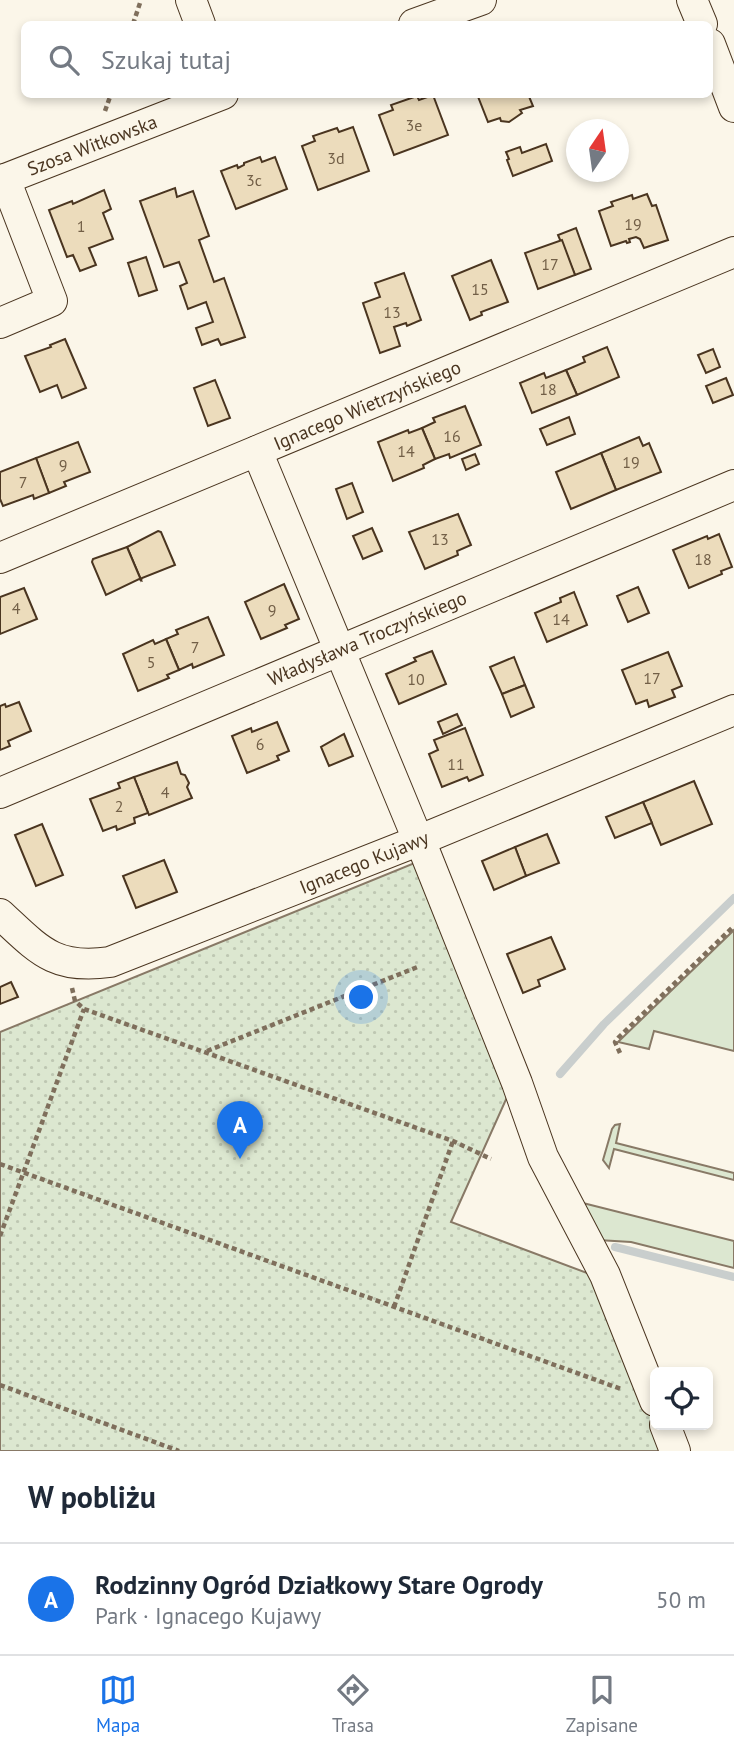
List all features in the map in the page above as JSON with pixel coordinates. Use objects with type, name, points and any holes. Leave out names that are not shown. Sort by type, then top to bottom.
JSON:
[{"type":"street","points":[[191,0],[199,21]]},
{"type":"street","points":[[422,21],[481,0]]},
{"type":"street","points":[[692,0],[701,21]]},
{"type":"street","points":[[720,54],[734,107]]},
{"type":"street","name":"Szosa Witkowska","points":[[2,180],[213,98]]},
{"type":"street","points":[[0,323],[52,301],[2,180]]},
{"type":"street","name":"Ignacego Wietrzyńskiego","points":[[0,558],[734,252]]},
{"type":"street","points":[[257,451],[413,828],[421,840],[517,1083],[543,1157],[605,1275],[650,1388]]},
{"type":"street","name":"Władysława Troczyńskiego","points":[[0,793],[734,485]]},
{"type":"street","name":"Ignacego Kujawy","points":[[0,914],[48,954],[68,963],[86,965],[110,962],[421,840],[734,710]]},
{"type":"street","points":[[667,1430],[675,1451]]},
{"type":"path","points":[[134,21],[141,0]]},
{"type":"path","points":[[620,1053],[615,1042],[619,1037],[734,926]]},
{"type":"path","points":[[207,1051],[420,967]]},
{"type":"path","points":[[0,1236],[84,1009],[453,1141],[491,1159]]},
{"type":"path","points":[[394,1307],[453,1141]]},
{"type":"path","points":[[0,1164],[626,1391]]},
{"type":"path","points":[[0,1385],[180,1451]]},
{"type":"green space","points":[[417,862],[508,1095],[451,1222],[603,1279],[650,1400],[650,1430],[662,1430],[670,1451],[0,1451],[0,1032]]},
{"type":"green space","points":[[734,930],[734,1051],[654,1031],[649,1049],[618,1042]]},
{"type":"green space","points":[[620,1124],[616,1143],[734,1173],[734,1180],[614,1149],[609,1168],[603,1160],[612,1129]]},
{"type":"green space","points":[[571,1200],[734,1241],[734,1268],[631,1242],[598,1240]]},
{"type":"building","points":[[411,98],[434,98],[448,135],[394,155],[379,115],[393,110],[391,105]]},
{"type":"building","points":[[479,98],[530,98],[533,106],[520,110],[522,113],[509,122],[501,121],[500,118],[488,122]]},
{"type":"building","points":[[353,127],[369,171],[318,190],[302,146],[315,141],[313,136],[337,128],[339,132]]},
{"type":"building","points":[[546,144],[552,161],[513,176],[506,152],[520,147],[522,153]]},
{"type":"building","points":[[260,157],[262,162],[275,157],[287,189],[236,209],[221,171],[237,165],[238,168]]},
{"type":"building","points":[[175,188],[177,197],[193,191],[209,236],[199,240],[214,282],[224,278],[245,337],[221,345],[218,339],[202,345],[196,328],[213,322],[206,302],[188,309],[180,286],[187,283],[179,262],[164,267],[140,201]]},
{"type":"building","points":[[104,190],[111,209],[103,213],[113,239],[89,248],[96,265],[80,271],[73,255],[67,257],[49,210],[72,201],[73,204]]},
{"type":"building","points":[[647,194],[652,206],[656,205],[668,240],[644,248],[636,237],[629,239],[630,242],[611,246],[599,211],[613,206],[611,202],[632,195],[633,199]]},
{"type":"building","points":[[576,228],[591,269],[575,275],[558,235]]},
{"type":"building","points":[[562,240],[575,275],[538,289],[525,253]]},
{"type":"building","points":[[146,257],[157,290],[139,296],[128,263]]},
{"type":"building","points":[[491,260],[508,302],[481,312],[482,315],[470,320],[452,276]]},
{"type":"building","points":[[404,273],[421,320],[407,326],[406,323],[394,327],[400,346],[380,353],[363,303],[380,297],[375,283]]},
{"type":"building","points":[[65,339],[86,388],[62,398],[57,385],[40,392],[25,356]]},
{"type":"building","points":[[607,347],[619,377],[577,395],[566,370],[585,362],[583,357]]},
{"type":"building","points":[[713,349],[720,367],[706,373],[698,355]]},
{"type":"building","points":[[566,370],[577,395],[532,413],[520,383],[544,373],[546,378]]},
{"type":"building","points":[[726,378],[733,395],[713,403],[706,386]]},
{"type":"building","points":[[215,380],[230,418],[208,426],[194,388]]},
{"type":"building","points":[[465,406],[481,445],[450,458],[449,454],[435,459],[422,428],[435,422],[433,418]]},
{"type":"building","points":[[569,417],[575,434],[547,445],[540,429]]},
{"type":"building","points":[[422,428],[435,459],[423,465],[424,468],[393,481],[378,442],[408,430],[409,433]]},
{"type":"building","points":[[639,437],[643,446],[649,443],[661,472],[616,490],[601,453]]},
{"type":"building","points":[[78,442],[90,472],[64,482],[66,486],[49,493],[36,458]]},
{"type":"building","points":[[601,453],[616,490],[571,509],[556,472]]},
{"type":"building","points":[[475,454],[479,464],[466,470],[462,459]]},
{"type":"building","points":[[36,458],[49,493],[34,499],[33,495],[3,506],[0,499],[0,472]]},
{"type":"building","points":[[352,483],[363,512],[347,519],[336,489]]},
{"type":"building","points":[[458,514],[471,545],[457,551],[458,555],[425,569],[409,532]]},
{"type":"building","points":[[372,528],[382,551],[363,559],[353,536]]},
{"type":"building","points":[[158,531],[161,532],[175,565],[141,580],[127,547]]},
{"type":"building","points":[[719,534],[732,567],[689,588],[673,550]]},
{"type":"building","points":[[127,547],[141,580],[106,595],[93,559]]},
{"type":"building","points":[[284,584],[299,619],[285,625],[287,628],[261,639],[245,602]]},
{"type":"building","points":[[638,587],[649,613],[628,622],[617,596]]},
{"type":"building","points":[[24,588],[37,619],[0,634],[0,597]]},
{"type":"building","points":[[574,592],[587,625],[547,642],[535,613],[561,602],[560,598]]},
{"type":"building","points":[[208,617],[224,655],[193,668],[192,664],[179,670],[166,639],[178,634],[176,630]]},
{"type":"building","points":[[166,639],[179,670],[167,675],[169,678],[138,691],[123,654],[153,640],[155,644]]},
{"type":"building","points":[[432,651],[446,684],[399,704],[386,674]]},
{"type":"building","points":[[668,652],[682,686],[672,690],[675,697],[649,707],[647,700],[636,704],[622,670]]},
{"type":"building","points":[[514,657],[525,685],[502,694],[490,667]]},
{"type":"building","points":[[525,685],[534,707],[511,717],[502,694]]},
{"type":"building","points":[[19,702],[31,731],[8,741],[10,746],[0,750],[0,706],[5,704],[6,707]]},
{"type":"building","points":[[457,714],[462,725],[443,734],[438,722]]},
{"type":"building","points":[[277,722],[289,751],[277,756],[279,760],[247,773],[232,736],[251,728],[252,732]]},
{"type":"building","points":[[465,728],[483,775],[469,781],[467,777],[442,787],[429,754],[438,750],[434,740]]},
{"type":"building","points":[[344,734],[353,756],[329,766],[321,747]]},
{"type":"building","points":[[177,762],[181,774],[185,775],[189,783],[187,787],[192,798],[149,815],[134,777]]},
{"type":"building","points":[[134,777],[148,813],[134,818],[135,823],[117,830],[116,826],[103,831],[90,799],[120,788],[118,783]]},
{"type":"building","points":[[694,781],[712,824],[661,845],[643,802]]},
{"type":"building","points":[[643,802],[652,823],[615,838],[606,817]]},
{"type":"building","points":[[42,824],[63,875],[36,886],[15,835]]},
{"type":"building","points":[[547,834],[559,863],[526,876],[515,847]]},
{"type":"building","points":[[515,847],[526,876],[494,890],[482,861]]},
{"type":"building","points":[[164,860],[177,892],[136,908],[123,876]]},
{"type":"building","points":[[551,937],[565,969],[538,980],[540,986],[523,993],[507,954]]},
{"type":"building","points":[[11,982],[18,997],[0,1004],[0,987]]},
{"type":"waterway","points":[[560,1074],[604,1024],[734,898]]},
{"type":"waterway","points":[[615,1247],[734,1277]]},
{"type":"place","name":"Rodzinny Ogród Działkowy Stare Ogrody","points":[[240,1159]]}]
